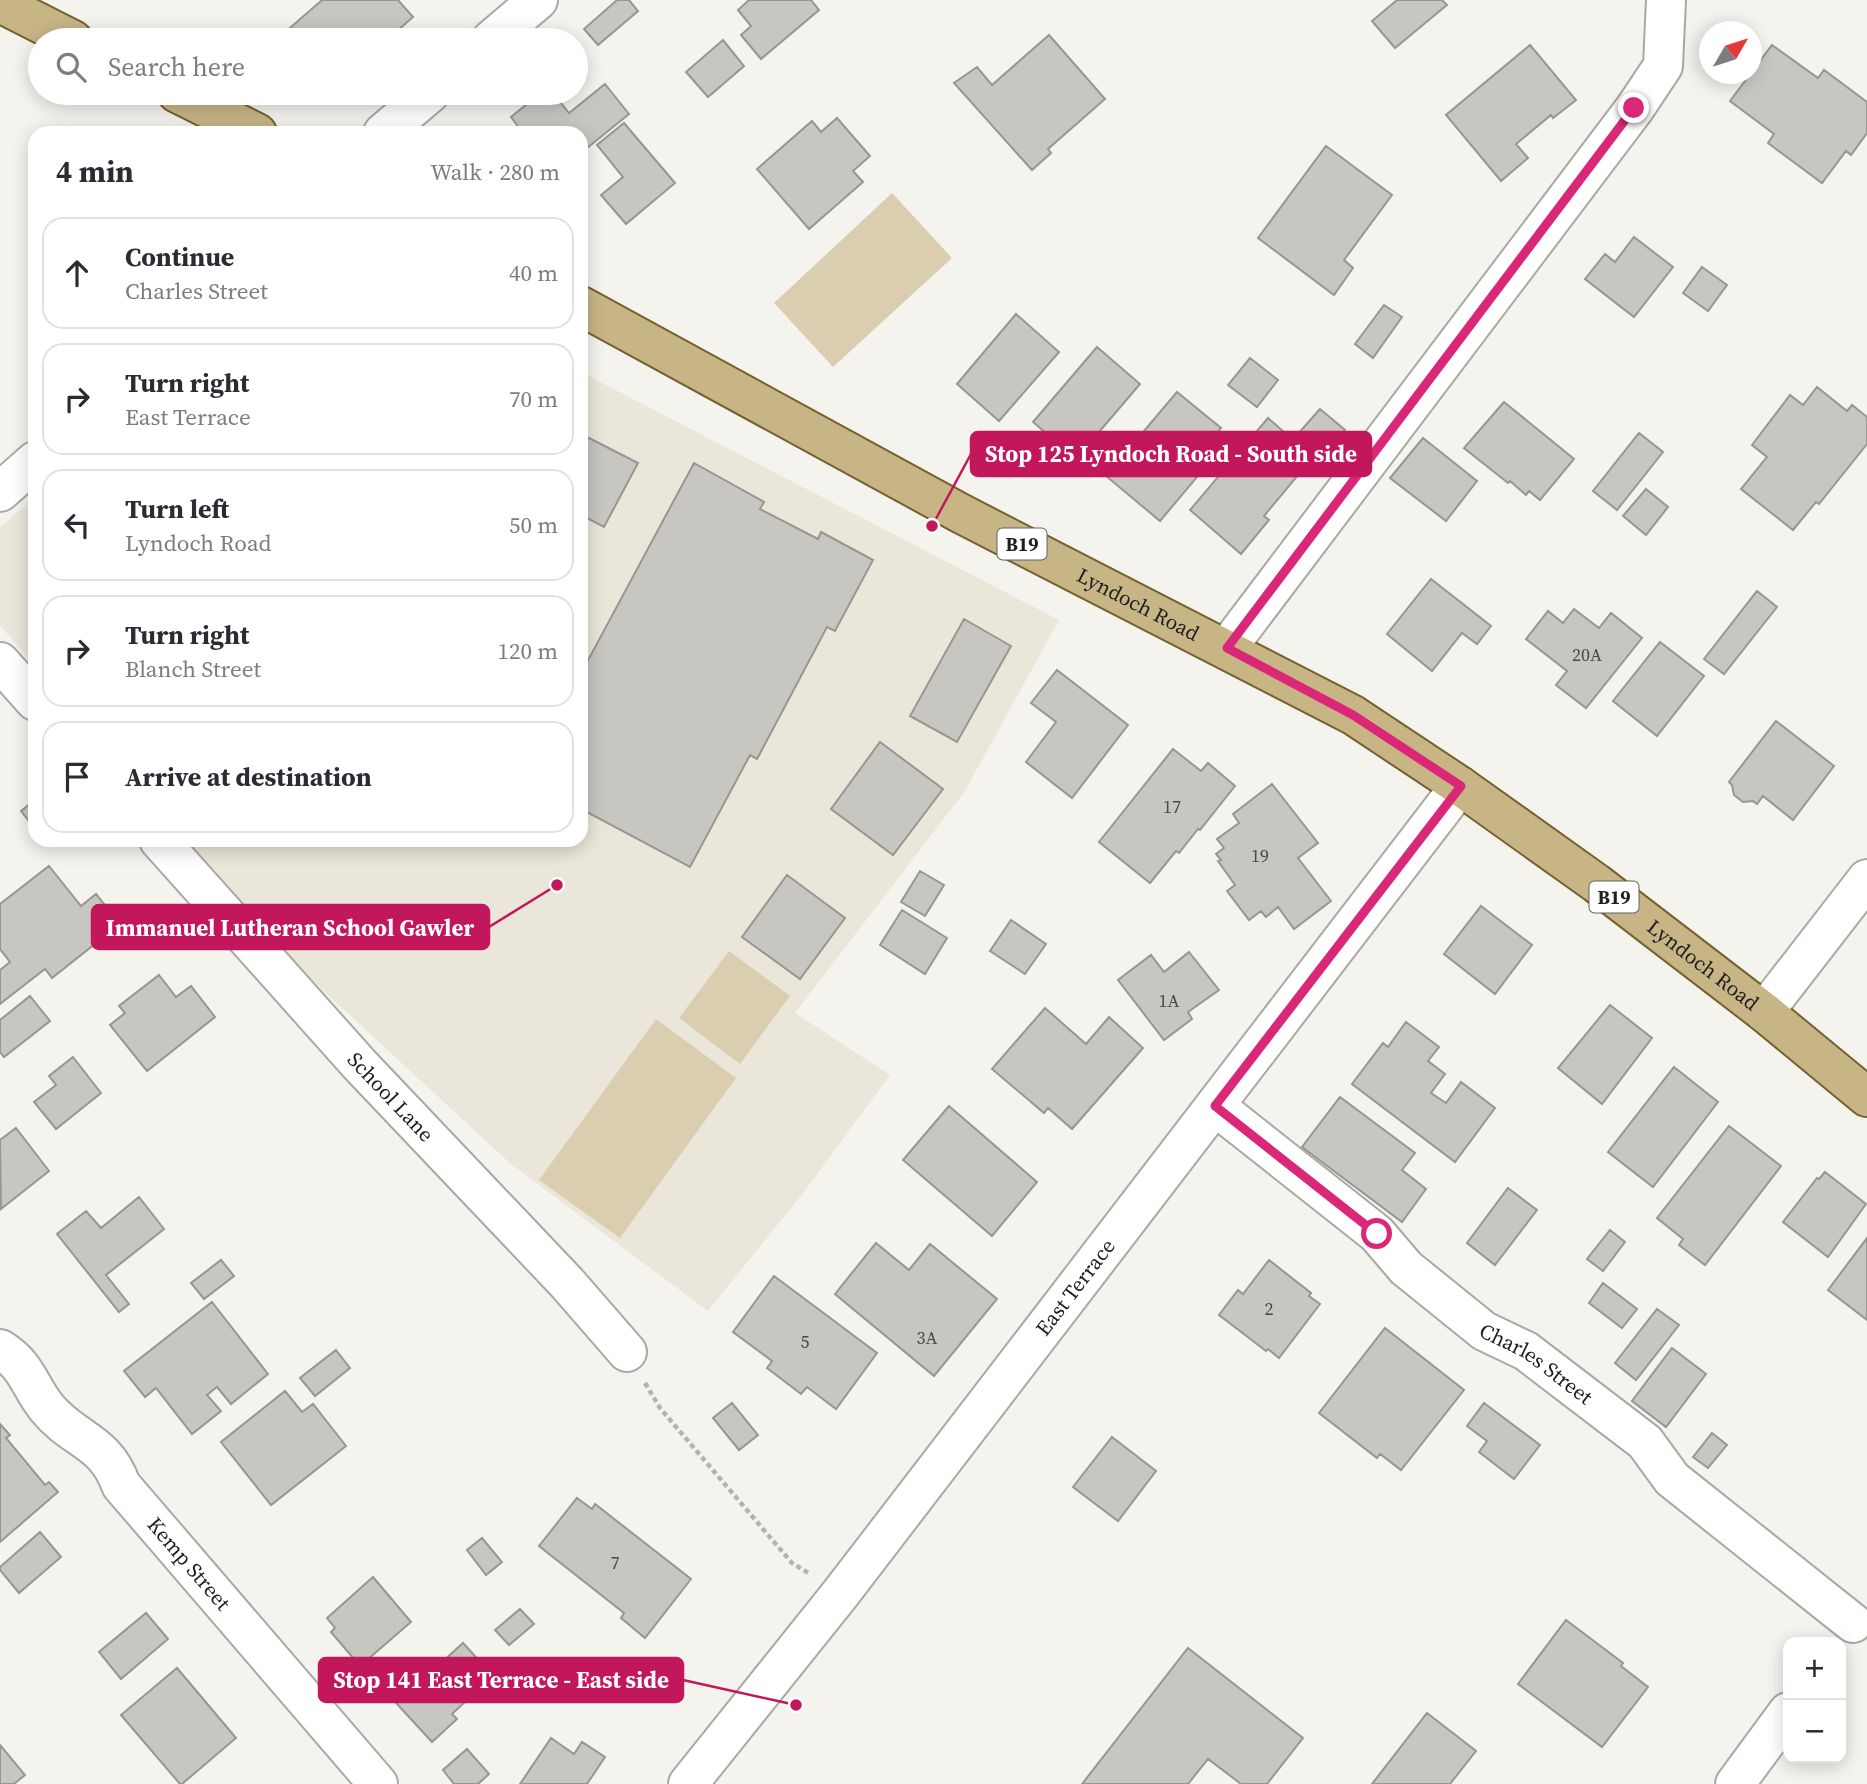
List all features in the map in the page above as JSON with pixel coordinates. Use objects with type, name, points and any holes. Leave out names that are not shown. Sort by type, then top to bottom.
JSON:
[{"type":"main road","points":[[0,3],[50,28]]},
{"type":"main road","points":[[201,105],[243,126]]},
{"type":"main road","name":"Lyndoch Road","points":[[588,310],[960,513],[1353,715],[1461,786],[1596,883],[1765,1012],[1867,1097]]},
{"type":"street","points":[[505,28],[538,0]]},
{"type":"street","points":[[1227,648],[1649,87],[1663,66],[1666,0]]},
{"type":"street","points":[[391,126],[416,105]]},
{"type":"street","points":[[0,492],[28,467]]},
{"type":"street","points":[[0,662],[28,693]]},
{"type":"street","name":"East Terrace","points":[[688,1784],[841,1593],[1461,786]]},
{"type":"street","name":"School Lane","points":[[165,847],[360,1065],[567,1283],[627,1352]]},
{"type":"street","points":[[1765,1012],[1867,879]]},
{"type":"street","name":"Charles Street","points":[[1215,1106],[1377,1234],[1406,1268],[1485,1331],[1526,1351],[1644,1442],[1672,1479],[1853,1623]]},
{"type":"street","name":"Kemp Street","points":[[0,1349],[12,1356],[31,1379],[47,1408],[71,1430],[101,1450],[115,1469],[121,1485],[378,1784]]},
{"type":"street","points":[[1735,1784],[1783,1719]]},
{"type":"path","points":[[627,1352],[660,1408],[792,1563],[841,1593]]},
{"type":"shaded area","points":[[892,193],[952,258],[833,367],[774,303]]},
{"type":"shaded area","points":[[588,376],[1059,620],[965,791],[795,1013],[890,1075],[804,1192],[708,1311],[512,1165],[259,931],[188,847],[588,847]]},
{"type":"shaded area","points":[[28,503],[28,659],[0,625],[0,527]]},
{"type":"shaded area","points":[[729,951],[790,996],[740,1064],[679,1018]]},
{"type":"shaded area","points":[[656,1019],[736,1078],[620,1238],[539,1180]]},
{"type":"building","points":[[322,0],[398,0],[413,17],[401,28],[290,28]]},
{"type":"building","points":[[617,0],[629,0],[638,11],[598,45],[588,34],[588,28],[585,28]]},
{"type":"building","points":[[749,0],[811,0],[819,10],[761,59],[741,35],[751,26],[738,10]]},
{"type":"building","points":[[1397,0],[1442,0],[1447,5],[1395,48],[1372,21]]},
{"type":"building","points":[[1049,35],[1105,99],[1048,149],[1051,153],[1032,170],[954,83],[977,67],[992,85]]},
{"type":"building","points":[[723,40],[744,66],[708,97],[686,72]]},
{"type":"building","points":[[1530,45],[1576,100],[1553,118],[1551,115],[1516,144],[1528,158],[1501,181],[1446,115]]},
{"type":"building","points":[[1772,45],[1818,78],[1824,70],[1867,102],[1867,133],[1851,155],[1846,151],[1822,183],[1768,143],[1774,134],[1730,101],[1743,84],[1762,84],[1762,58]]},
{"type":"building","points":[[605,84],[629,114],[588,147],[588,126],[518,126],[511,117],[526,105],[563,105],[569,113],[579,105],[588,105],[588,98]]},
{"type":"building","points":[[837,118],[870,156],[853,171],[863,182],[809,229],[757,169],[812,121],[821,132]]},
{"type":"building","points":[[624,123],[675,183],[626,224],[601,195],[623,177],[597,145]]},
{"type":"building","points":[[1326,146],[1392,195],[1344,260],[1353,268],[1334,295],[1258,238]]},
{"type":"building","points":[[1634,237],[1673,267],[1634,317],[1585,279],[1605,254],[1615,262]]},
{"type":"building","points":[[1702,267],[1727,285],[1708,311],[1683,293]]},
{"type":"building","points":[[1384,305],[1402,317],[1373,358],[1355,344]]},
{"type":"building","points":[[1016,314],[1059,352],[999,421],[957,384]]},
{"type":"building","points":[[1097,347],[1140,384],[1076,459],[1033,422]]},
{"type":"building","points":[[1250,358],[1278,380],[1257,407],[1228,385]]},
{"type":"building","points":[[1817,387],[1847,411],[1852,405],[1867,417],[1867,444],[1819,504],[1816,502],[1793,530],[1741,489],[1767,457],[1752,445],[1790,395],[1803,405]]},
{"type":"building","points":[[1177,392],[1221,428],[1203,450],[1213,458],[1160,521],[1106,476]]},
{"type":"building","points":[[1504,402],[1574,459],[1540,500],[1529,491],[1526,495],[1510,481],[1508,483],[1464,448]]},
{"type":"building","points":[[1320,409],[1345,430],[1323,457],[1297,435]]},
{"type":"building","points":[[1268,418],[1313,457],[1264,516],[1269,520],[1241,554],[1190,510]]},
{"type":"building","points":[[1639,433],[1663,452],[1617,510],[1593,491]]},
{"type":"building","points":[[588,438],[638,463],[604,527],[588,519]]},
{"type":"building","points":[[1423,438],[1477,481],[1446,521],[1390,478]]},
{"type":"building","points":[[694,463],[764,502],[760,509],[818,539],[821,532],[873,560],[835,631],[827,627],[757,759],[750,755],[690,867],[588,813],[588,660]]},
{"type":"building","points":[[1646,489],[1668,507],[1646,535],[1623,516]]},
{"type":"building","points":[[1431,579],[1491,626],[1477,644],[1462,633],[1432,671],[1387,634]]},
{"type":"building","points":[[1757,591],[1777,607],[1724,674],[1704,659]]},
{"type":"building","points":[[1574,609],[1599,628],[1611,613],[1642,638],[1586,708],[1556,685],[1567,671],[1526,639],[1548,611],[1563,623]]},
{"type":"building","points":[[964,619],[1011,646],[957,742],[910,716]]},
{"type":"building","points":[[1660,642],[1704,676],[1657,736],[1613,701]]},
{"type":"building","points":[[1057,670],[1128,725],[1072,798],[1026,762],[1056,722],[1031,703]]},
{"type":"building","points":[[1776,721],[1834,766],[1793,820],[1763,796],[1757,804],[1753,801],[1743,802],[1734,795],[1729,782]]},
{"type":"building","points":[[880,742],[943,789],[893,855],[831,809]]},
{"type":"building","points":[[1173,749],[1201,771],[1208,763],[1235,786],[1200,830],[1198,829],[1179,853],[1176,851],[1150,883],[1099,842]]},
{"type":"building","points":[[1272,784],[1318,843],[1298,858],[1331,901],[1294,929],[1278,907],[1266,917],[1261,911],[1249,920],[1227,891],[1235,885],[1216,854],[1224,848],[1217,839],[1239,823],[1233,814]]},
{"type":"building","points":[[28,806],[28,820],[21,811]]},
{"type":"building","points":[[49,866],[81,906],[96,894],[120,924],[52,978],[45,969],[0,1004],[0,970],[10,962],[0,949],[0,904]]},
{"type":"building","points":[[920,871],[944,885],[925,916],[901,902]]},
{"type":"building","points":[[787,875],[845,918],[800,979],[742,937]]},
{"type":"building","points":[[1481,906],[1532,945],[1495,994],[1444,954]]},
{"type":"building","points":[[902,910],[947,938],[925,974],[880,945]]},
{"type":"building","points":[[1011,920],[1046,944],[1025,974],[990,951]]},
{"type":"building","points":[[1189,952],[1219,990],[1188,1012],[1192,1019],[1164,1040],[1118,980],[1151,955],[1164,972]]},
{"type":"building","points":[[159,975],[176,997],[191,986],[215,1017],[147,1071],[110,1025],[125,1013],[119,1006]]},
{"type":"building","points":[[30,996],[50,1021],[4,1057],[0,1052],[0,1020]]},
{"type":"building","points":[[1610,1005],[1652,1038],[1602,1104],[1558,1068]]},
{"type":"building","points":[[1045,1008],[1086,1044],[1109,1017],[1143,1048],[1072,1129],[1048,1108],[1044,1113],[992,1069]]},
{"type":"building","points":[[1406,1022],[1439,1047],[1428,1061],[1445,1074],[1431,1093],[1446,1103],[1461,1082],[1495,1108],[1455,1162],[1352,1084],[1383,1043],[1388,1047]]},
{"type":"building","points":[[73,1057],[101,1093],[56,1129],[34,1102],[56,1085],[49,1076]]},
{"type":"building","points":[[1674,1067],[1718,1102],[1653,1187],[1608,1152]]},
{"type":"building","points":[[1340,1097],[1415,1153],[1402,1170],[1426,1189],[1402,1222],[1302,1147]]},
{"type":"building","points":[[949,1106],[1037,1182],[992,1236],[903,1160]]},
{"type":"building","points":[[1729,1126],[1781,1166],[1705,1265],[1679,1245],[1683,1239],[1657,1218]]},
{"type":"building","points":[[16,1128],[49,1171],[1,1209],[0,1140]]},
{"type":"building","points":[[1825,1172],[1866,1204],[1828,1257],[1783,1222],[1817,1178]]},
{"type":"building","points":[[1508,1188],[1537,1210],[1495,1265],[1467,1243]]},
{"type":"building","points":[[139,1197],[164,1229],[106,1275],[129,1304],[119,1312],[57,1234],[86,1211],[101,1228]]},
{"type":"building","points":[[1610,1230],[1625,1242],[1603,1271],[1587,1259]]},
{"type":"building","points":[[1867,1238],[1867,1320],[1828,1290]]},
{"type":"building","points":[[876,1243],[909,1270],[930,1244],[997,1299],[934,1376],[835,1294]]},
{"type":"building","points":[[221,1260],[234,1276],[204,1299],[191,1283]]},
{"type":"building","points":[[1269,1260],[1311,1293],[1309,1296],[1320,1304],[1279,1358],[1219,1315],[1238,1290],[1243,1294]]},
{"type":"building","points":[[774,1276],[877,1353],[836,1409],[807,1387],[801,1394],[767,1368],[772,1361],[733,1332]]},
{"type":"building","points":[[1603,1283],[1637,1309],[1622,1328],[1589,1303]]},
{"type":"building","points":[[212,1302],[268,1374],[231,1404],[217,1387],[207,1395],[221,1411],[192,1434],[156,1388],[145,1397],[124,1371]]},
{"type":"building","points":[[1657,1309],[1679,1325],[1636,1380],[1615,1363]]},
{"type":"building","points":[[1385,1328],[1464,1390],[1401,1470],[1380,1454],[1377,1458],[1319,1413]]},
{"type":"building","points":[[1672,1348],[1706,1374],[1666,1427],[1632,1401]]},
{"type":"building","points":[[336,1350],[350,1368],[315,1396],[300,1378]]},
{"type":"building","points":[[285,1391],[302,1412],[313,1404],[346,1446],[271,1505],[221,1442]]},
{"type":"building","points":[[732,1403],[758,1435],[739,1450],[713,1418]]},
{"type":"building","points":[[1484,1403],[1540,1445],[1514,1479],[1479,1452],[1487,1441],[1467,1426]]},
{"type":"building","points":[[0,1424],[10,1435],[6,1438],[45,1485],[49,1482],[58,1492],[0,1542]]},
{"type":"building","points":[[1712,1433],[1727,1445],[1708,1468],[1693,1457]]},
{"type":"building","points":[[1112,1437],[1156,1471],[1118,1521],[1073,1487]]},
{"type":"building","points":[[577,1498],[592,1509],[595,1504],[691,1579],[645,1638],[621,1618],[624,1613],[539,1546]]},
{"type":"building","points":[[40,1532],[61,1557],[19,1593],[0,1567]]},
{"type":"building","points":[[482,1538],[502,1562],[486,1575],[467,1550]]},
{"type":"building","points":[[373,1577],[411,1622],[360,1666],[331,1632],[335,1628],[327,1618]]},
{"type":"building","points":[[520,1609],[534,1624],[509,1645],[495,1630]]},
{"type":"building","points":[[146,1613],[168,1639],[121,1679],[99,1652]]},
{"type":"building","points":[[1566,1620],[1623,1663],[1621,1666],[1648,1687],[1602,1747],[1518,1684]]},
{"type":"building","points":[[463,1643],[493,1676],[452,1714],[457,1719],[432,1742],[387,1693],[410,1672],[419,1683]]},
{"type":"building","points":[[1188,1648],[1303,1738],[1267,1784],[1241,1784],[1208,1759],[1188,1784],[1082,1784]]},
{"type":"building","points":[[177,1668],[236,1738],[182,1784],[121,1715]]},
{"type":"building","points":[[1427,1713],[1476,1751],[1450,1784],[1372,1784]]},
{"type":"building","points":[[551,1738],[574,1754],[582,1742],[605,1757],[587,1784],[520,1784]]},
{"type":"building","points":[[0,1745],[25,1775],[14,1784],[0,1784]]},
{"type":"building","points":[[467,1749],[489,1774],[478,1784],[454,1784],[443,1770]]},
{"type":"place","name":"Stop 125 Lyndoch Road - South side","points":[[932,526]]},
{"type":"place","name":"Immanuel Lutheran School Gawler","points":[[557,885]]},
{"type":"place","name":"Stop 141 East Terrace - East side","points":[[796,1705]]},
{"type":"route","points":[[1377,1234],[1215,1106],[1461,786],[1353,715],[1227,648],[1634,108]]}]
